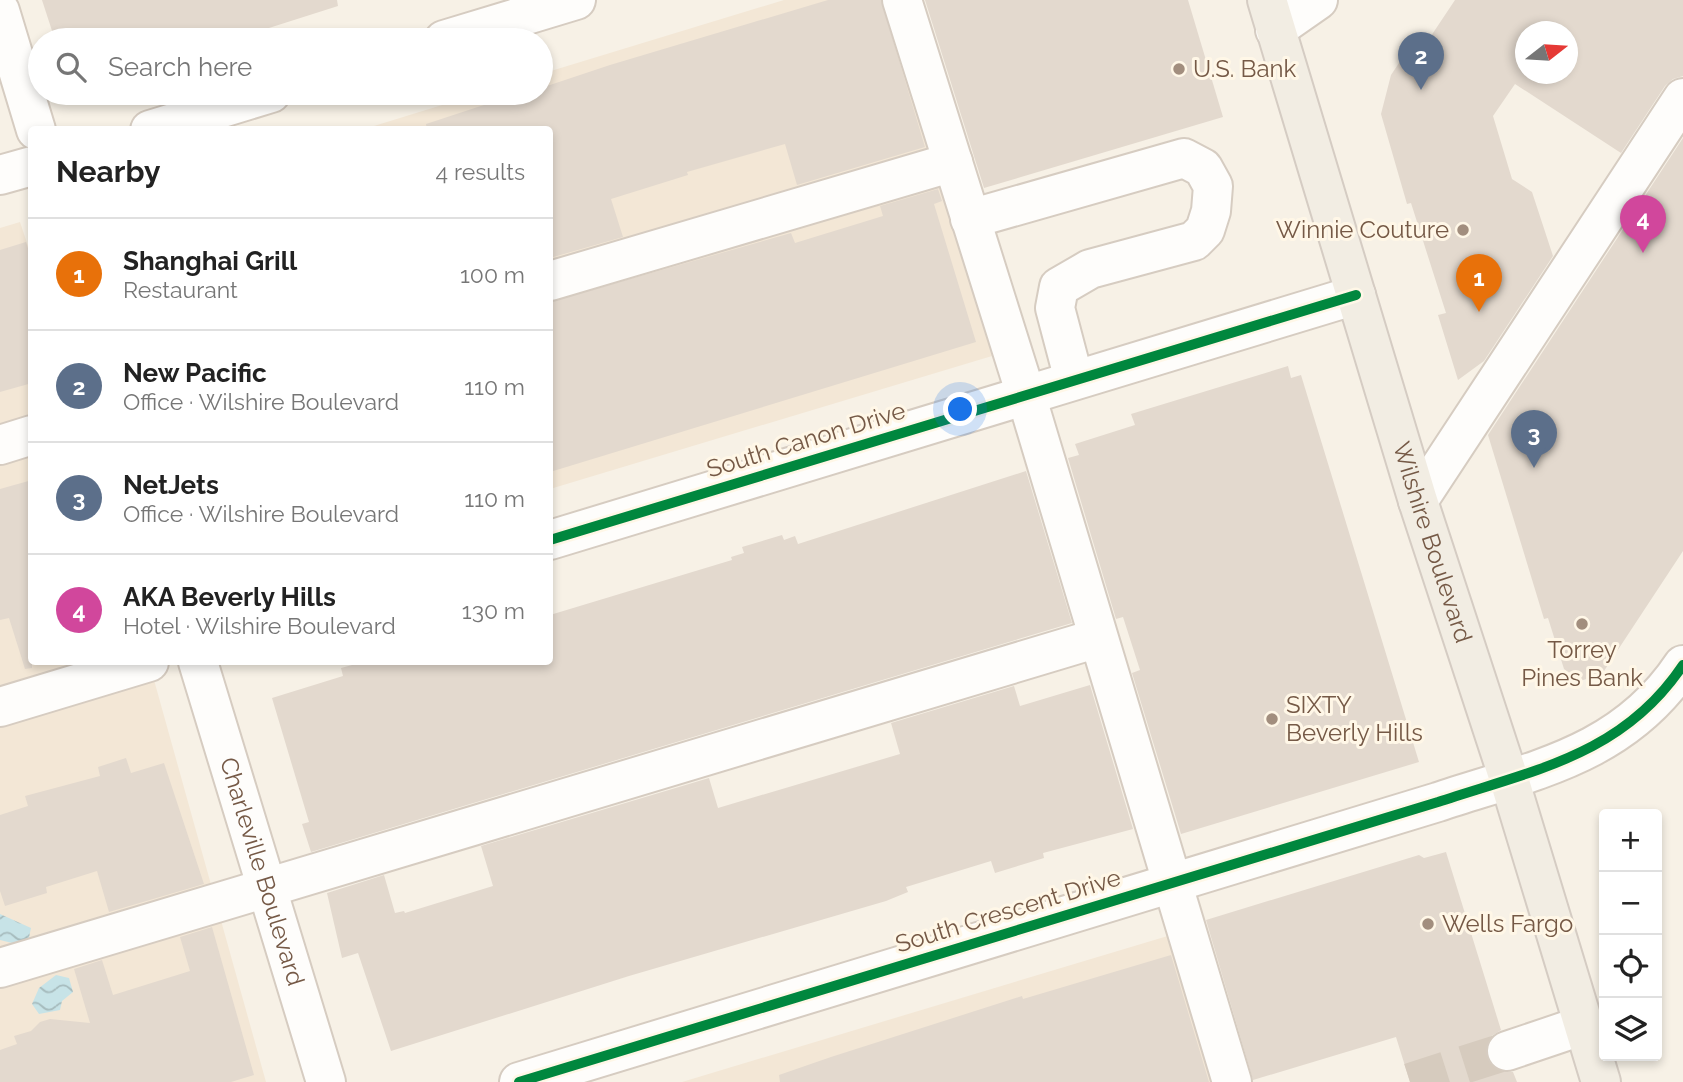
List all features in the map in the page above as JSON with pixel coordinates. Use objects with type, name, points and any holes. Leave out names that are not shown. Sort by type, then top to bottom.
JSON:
[{"type":"main road","name":"Wilshire Boulevard","points":[[1271,15],[1418,501],[1509,779],[1601,1082]]},
{"type":"street","points":[[484,28],[576,0]]},
{"type":"street","points":[[902,0],[1026,395],[1232,1082]]},
{"type":"street","points":[[1271,15],[1318,0]]},
{"type":"street","points":[[0,11],[28,104]]},
{"type":"street","points":[[1418,501],[1683,98]]},
{"type":"street","points":[[28,105],[35,126]]},
{"type":"street","points":[[163,126],[232,105]]},
{"type":"street","points":[[970,219],[1151,165],[1184,158],[1203,168],[1213,186],[1212,211],[1205,230],[1194,241],[1090,269],[1059,287],[1055,309],[1074,380]]},
{"type":"street","points":[[553,280],[953,162]]},
{"type":"street","points":[[0,175],[28,167]]},
{"type":"street","name":"South Canon Drive","points":[[553,539],[1356,295]]},
{"type":"street","points":[[0,445],[28,436]]},
{"type":"street","points":[[0,968],[1098,638]]},
{"type":"street","points":[[0,707],[139,665]]},
{"type":"street","name":"Charleville Boulevard","points":[[199,665],[326,1082]]},
{"type":"street","name":"South Crescent Drive","points":[[519,1082],[1509,779],[1586,752],[1641,716],[1683,665]]},
{"type":"street","points":[[1507,1051],[1584,1025]]},
{"type":"shaded area","points":[[784,0],[898,0],[1002,353],[553,488],[553,126],[374,126],[442,105],[553,105],[553,70]]},
{"type":"shaded area","points":[[20,222],[28,246],[28,665],[150,665],[266,1082],[0,1082],[0,228]]},
{"type":"shaded area","points":[[1181,932],[1226,1082],[682,1082]]},
{"type":"water","points":[[0,914],[31,928],[28,942],[24,946],[0,940]]},
{"type":"water","points":[[56,975],[69,978],[73,992],[62,1001],[60,1010],[39,1014],[32,1004],[39,988]]},
{"type":"building","points":[[42,0],[337,0],[338,6],[269,28],[51,28]]},
{"type":"building","points":[[828,0],[881,0],[925,147],[797,185],[785,144],[687,172],[688,175],[611,199],[623,237],[553,257],[553,126],[426,124],[484,105],[553,105],[553,84]]},
{"type":"building","points":[[925,0],[1188,0],[1223,117],[984,188]]},
{"type":"building","points":[[1455,0],[1683,0],[1683,76],[1673,79],[1665,86],[1621,153],[1515,84],[1493,116],[1512,179],[1532,192],[1553,256],[1484,361],[1458,380],[1438,315],[1446,313],[1411,203],[1407,204],[1381,114],[1391,75],[1419,33],[1429,39]]},
{"type":"building","points":[[1683,138],[1683,551],[1602,674],[1580,681],[1564,669],[1548,618],[1544,619],[1488,435]]},
{"type":"building","points":[[938,189],[942,201],[934,204],[976,342],[553,471],[553,301],[791,233],[795,243],[883,216],[880,206]]},
{"type":"building","points":[[26,242],[28,248],[28,384],[0,392],[0,250]]},
{"type":"building","points":[[1288,366],[1291,378],[1301,375],[1419,762],[1181,834],[1132,673],[1140,670],[1123,617],[1116,619],[1068,458],[1079,455],[1075,444],[1135,425],[1131,414]]},
{"type":"building","points":[[1026,471],[1072,623],[311,852],[302,824],[309,822],[272,698],[343,676],[341,668],[352,665],[553,665],[553,614],[732,560],[731,557],[744,553],[742,547],[782,535],[784,540],[795,536],[798,544]]},
{"type":"building","points":[[28,481],[28,665],[32,665],[32,668],[25,669],[9,618],[0,620],[0,489]]},
{"type":"building","points":[[1090,685],[1133,829],[1043,853],[1044,858],[995,873],[991,861],[906,887],[908,892],[886,901],[629,976],[391,1051],[358,953],[342,958],[327,893],[384,875],[395,913],[405,913],[493,886],[481,846],[709,778],[718,808],[900,754],[891,723],[1014,686],[1020,706]]},
{"type":"building","points":[[126,758],[131,773],[164,763],[204,884],[109,912],[97,871],[46,887],[47,893],[5,906],[0,891],[0,815],[28,806],[25,796],[100,776],[98,767]]},
{"type":"building","points":[[1446,852],[1501,1030],[1490,1037],[1486,1046],[1486,1057],[1493,1068],[1502,1072],[1513,1072],[1517,1082],[1410,1082],[1396,1037],[1253,1080],[1206,920],[1419,855],[1424,858]]},
{"type":"building","points":[[212,927],[254,1075],[231,1082],[0,1082],[0,1050],[17,1044],[14,1036],[31,1031],[40,1022],[50,1019],[90,1023],[74,969],[102,960],[113,995],[190,971],[180,937]]},
{"type":"building","points":[[1171,955],[1209,1082],[780,1082],[779,1075],[831,1057],[1022,996],[1023,999]]},
{"type":"tunnel","points":[[1410,1082],[1507,1051]]},
{"type":"cycle path","points":[[553,539],[1356,295]]},
{"type":"cycle path","points":[[519,1082],[1542,768],[1574,755],[1633,720],[1659,695],[1683,665]]},
{"type":"place","name":"U.S. Bank","points":[[1179,69]]},
{"type":"place","name":"New Pacific","points":[[1421,90]]},
{"type":"place","name":"Winnie Couture","points":[[1463,230]]},
{"type":"place","name":"AKA Beverly Hills","points":[[1643,253]]},
{"type":"place","name":"Shanghai Grill","points":[[1479,312]]},
{"type":"place","name":"NetJets","points":[[1534,468]]},
{"type":"place","name":"Torrey Pines Bank","points":[[1582,624]]},
{"type":"place","name":"SIXTY Beverly Hills","points":[[1272,719]]},
{"type":"place","name":"Wells Fargo","points":[[1428,924]]}]
